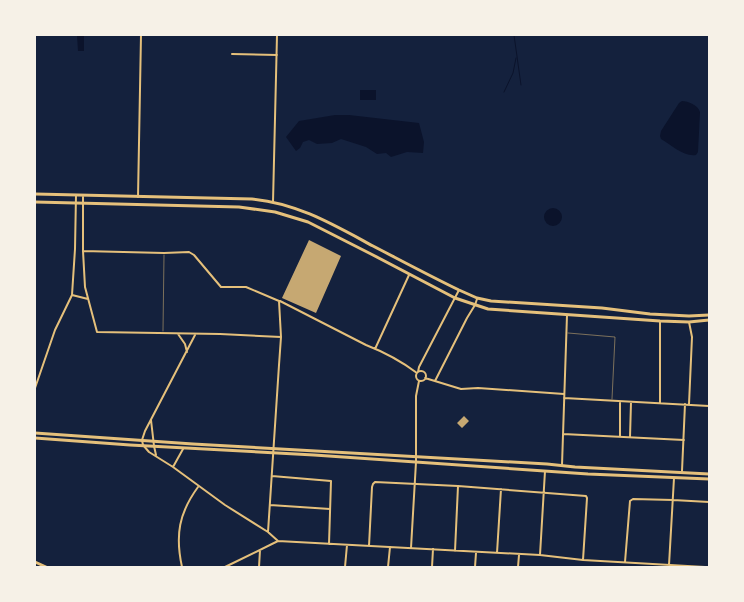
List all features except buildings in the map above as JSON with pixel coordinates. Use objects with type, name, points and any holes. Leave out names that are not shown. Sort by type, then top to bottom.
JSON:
[{"type":"main road","points":[[35,194],[272,202],[305,211],[328,221],[477,298],[500,302],[602,308],[650,314],[709,315]]},
{"type":"main road","points":[[35,202],[239,207],[275,212],[308,222],[455,298],[475,305],[501,310],[660,321],[689,322],[709,320]]},
{"type":"main road","points":[[35,433],[416,462],[709,479]]},
{"type":"main road","points":[[35,438],[184,448],[416,457],[682,474],[709,474]]},
{"type":"main road","points":[[35,562],[46,567]]},
{"type":"street","points":[[138,197],[141,35]]},
{"type":"street","points":[[272,202],[277,35]]},
{"type":"street","points":[[232,54],[276,55]]},
{"type":"street","points":[[35,388],[56,330],[72,295],[76,194]]},
{"type":"street","points":[[83,195],[85,287],[97,332],[280,337]]},
{"type":"street","points":[[83,251],[189,252],[194,255],[221,287],[246,287],[279,301],[400,361],[418,372],[424,373],[425,378]]},
{"type":"street","points":[[375,349],[410,275]]},
{"type":"street","points":[[411,548],[416,462],[416,396],[419,381],[416,378],[419,367],[459,290]]},
{"type":"street","points":[[72,295],[88,299]]},
{"type":"street","points":[[435,381],[477,298]]},
{"type":"street","points":[[268,532],[280,337],[279,301]]},
{"type":"street","points":[[562,465],[567,314]]},
{"type":"street","points":[[660,321],[660,403]]},
{"type":"street","points":[[689,322],[692,337],[689,404]]},
{"type":"street","points":[[177,334],[185,344],[187,352]]},
{"type":"street","points":[[196,334],[145,431],[142,440],[143,445],[149,452],[156,455],[225,505],[268,532],[278,541]]},
{"type":"street","points":[[425,378],[461,389],[478,388],[564,394]]},
{"type":"street","points":[[419,381],[423,381],[425,378]]},
{"type":"street","points":[[564,398],[709,406]]},
{"type":"street","points":[[620,401],[620,437]]},
{"type":"street","points":[[630,437],[631,402]]},
{"type":"street","points":[[682,474],[686,404]]},
{"type":"street","points":[[151,419],[156,455]]},
{"type":"street","points":[[563,434],[684,440]]},
{"type":"street","points":[[173,467],[184,448]]},
{"type":"street","points":[[540,556],[545,470]]},
{"type":"street","points":[[271,476],[331,481],[329,544]]},
{"type":"street","points":[[669,565],[674,478]]},
{"type":"street","points":[[369,546],[373,484],[376,482],[458,486],[586,496],[588,498],[583,560]]},
{"type":"street","points":[[182,567],[179,539],[181,518],[198,486]]},
{"type":"street","points":[[455,551],[458,486]]},
{"type":"street","points":[[497,553],[501,489]]},
{"type":"street","points":[[625,562],[630,501],[673,500],[709,502]]},
{"type":"street","points":[[270,505],[330,509]]},
{"type":"street","points":[[225,567],[278,541],[497,553],[646,565],[704,567]]},
{"type":"street","points":[[346,567],[347,545]]},
{"type":"street","points":[[388,567],[390,547]]},
{"type":"street","points":[[432,567],[433,549]]},
{"type":"street","points":[[259,567],[260,550]]},
{"type":"street","points":[[475,567],[476,553]]},
{"type":"street","points":[[518,567],[519,555]]},
{"type":"lane","points":[[164,253],[164,333]]},
{"type":"lane","points":[[566,333],[615,337],[612,401]]},
{"type":"water","points":[[77,35],[84,35],[84,51],[78,51]]},
{"type":"water","points":[[360,90],[376,90],[376,100],[360,100]]},
{"type":"water","points":[[682,101],[697,107],[700,112],[698,152],[696,155],[682,152],[661,139],[660,136],[661,131]]},
{"type":"water","points":[[335,115],[419,123],[424,142],[423,153],[407,152],[391,157],[386,153],[377,154],[366,147],[341,139],[332,143],[317,144],[309,140],[303,142],[296,151],[286,137],[299,121]]},
{"type":"water","points":[[553,208],[561,213],[562,217],[557,225],[553,226],[545,221],[544,217],[549,209]]},
{"type":"waterway","points":[[514,35],[521,85]]},
{"type":"waterway","points":[[504,92],[513,73],[516,58]]}]
